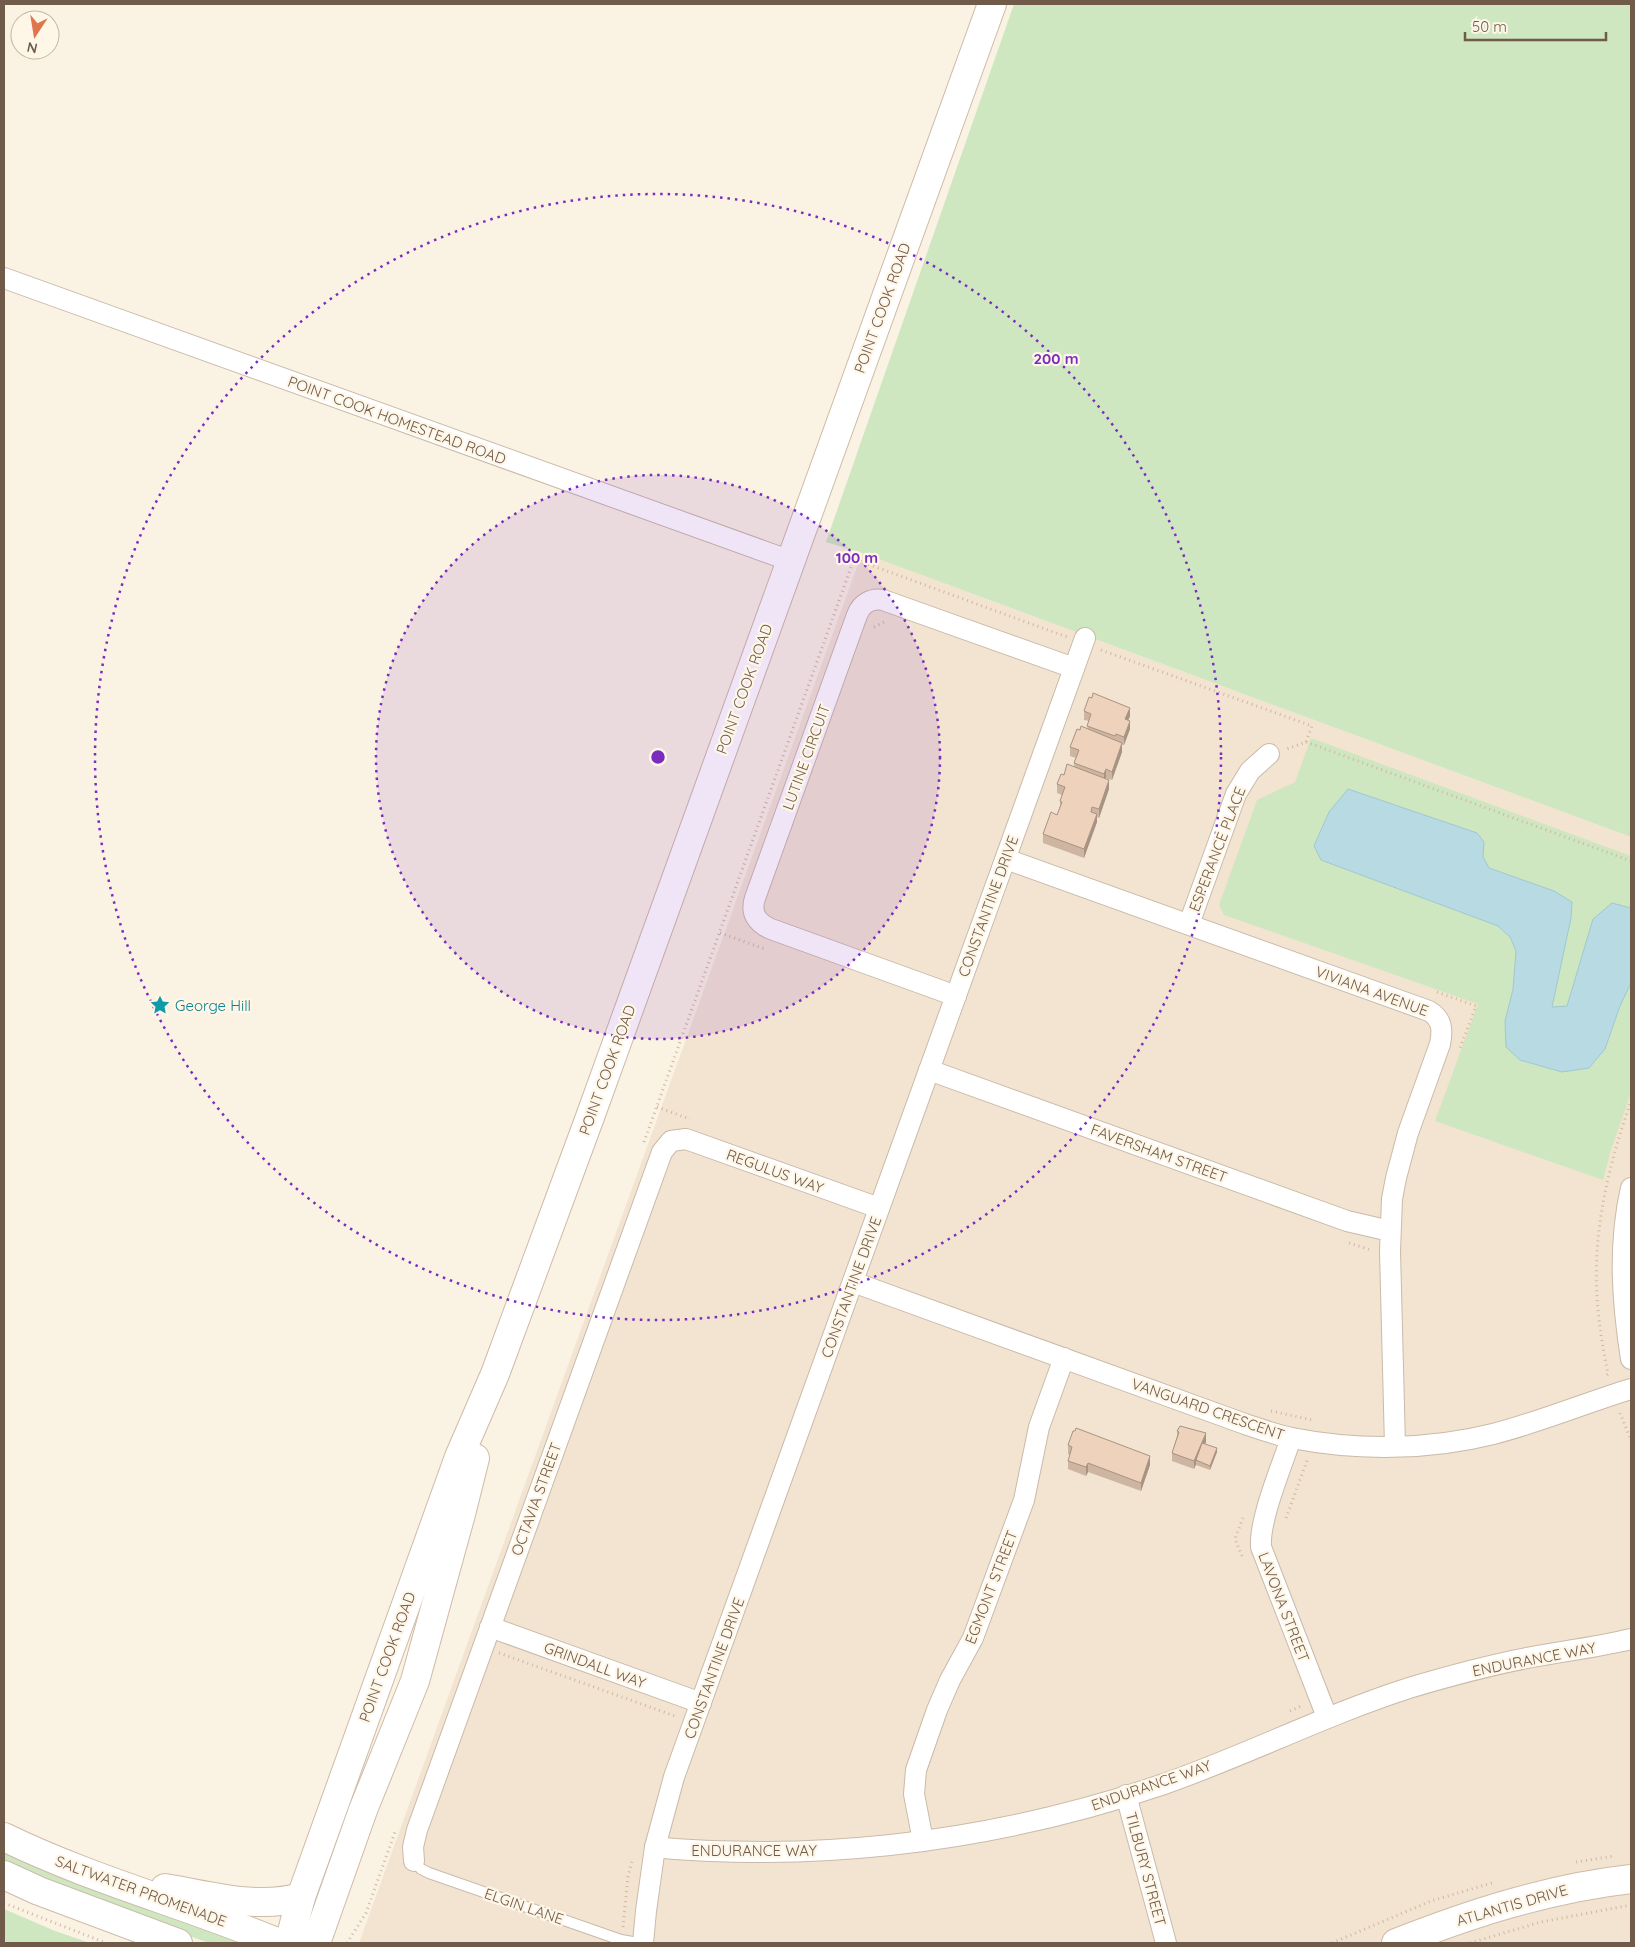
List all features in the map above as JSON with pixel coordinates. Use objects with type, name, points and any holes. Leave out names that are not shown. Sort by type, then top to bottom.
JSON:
[{"type":"main road","name":"POINT COOK ROAD","points":[[288,1943],[301,1897],[459,1457],[495,1374],[590,1117],[992,4]]},
{"type":"main road","name":"POINT COOK ROAD","points":[[316,1943],[363,1810],[415,1681],[461,1514],[495,1374]]},
{"type":"main road","name":"SALTWATER PROMENADE","points":[[4,1837],[30,1850],[99,1877],[279,1943]]},
{"type":"main road","points":[[4,1875],[39,1891],[178,1943]]},
{"type":"main road","points":[[99,1877],[238,1901],[273,1902],[301,1897]]},
{"type":"main road","name":"ATLANTIS DRIVE","points":[[1396,1943],[1457,1920],[1522,1901],[1587,1885],[1631,1879]]},
{"type":"street","name":"POINT COOK HOMESTEAD ROAD","points":[[4,278],[790,561]]},
{"type":"street","name":"LUTINE CIRCUIT","points":[[956,996],[771,929],[759,923],[754,914],[754,902],[850,634],[861,608],[869,601],[879,599],[1074,668]]},
{"type":"street","name":"CONSTANTINE DRIVE","points":[[643,1943],[655,1847],[674,1777],[1084,640]]},
{"type":"street","name":"ESPERANCE PLACE","points":[[1189,924],[1236,794],[1250,771],[1269,754]]},
{"type":"street","name":"VIVIANA AVENUE","points":[[1006,859],[1429,1011],[1439,1019],[1442,1034],[1440,1044],[1400,1157],[1392,1199],[1390,1232],[1395,1446]]},
{"type":"street","name":"FAVERSHAM STREET","points":[[929,1070],[1347,1221],[1390,1232]]},
{"type":"street","name":"REGULUS WAY","points":[[672,1142],[681,1138],[692,1141],[879,1208]]},
{"type":"street","name":"OCTAVIA STREET","points":[[414,1861],[413,1847],[417,1830],[659,1159],[662,1152],[672,1142]]},
{"type":"street","points":[[1631,1188],[1623,1238],[1622,1276],[1625,1320],[1631,1359]]},
{"type":"street","name":"VANGUARD CRESCENT","points":[[853,1282],[1245,1424],[1291,1438],[1311,1441],[1362,1446],[1395,1446],[1449,1442],[1493,1434],[1631,1388]]},
{"type":"street","name":"EGMONT STREET","points":[[923,1841],[914,1794],[916,1770],[943,1695],[973,1638],[1024,1500],[1039,1427],[1064,1358]]},
{"type":"street","name":"LAVONA STREET","points":[[1291,1438],[1264,1519],[1260,1539],[1261,1547],[1327,1717]]},
{"type":"street","name":"GRINDALL WAY","points":[[490,1627],[701,1703]]},
{"type":"street","name":"ENDURANCE WAY","points":[[655,1847],[699,1851],[805,1851],[861,1848],[923,1841],[1033,1822],[1126,1796],[1193,1773],[1327,1717],[1411,1688],[1487,1666],[1631,1639]]},
{"type":"street","name":"TILBURY STREET","points":[[1126,1796],[1166,1943]]},
{"type":"lane","name":"ELGIN LANE","points":[[414,1861],[421,1869],[429,1873],[621,1940],[638,1943]]},
{"type":"path","points":[[643,1145],[854,559],[1084,640],[1312,726],[1306,742]]},
{"type":"path","points":[[870,636],[874,627],[886,621],[894,624]]},
{"type":"path","points":[[1269,754],[1306,742],[1631,861]]},
{"type":"path","points":[[1285,1521],[1307,1461],[1315,1420]]},
{"type":"path","points":[[483,1647],[675,1716]]},
{"type":"path","points":[[349,1942],[366,1913],[396,1831]]},
{"type":"path","points":[[4,1904],[106,1943]]},
{"type":"path","points":[[1470,1943],[1541,1922],[1631,1905]]},
{"type":"shaded area","points":[[862,553],[1631,837],[1631,1943],[359,1943]]},
{"type":"green space","points":[[1014,4],[1631,4],[1631,837],[862,553],[826,542]]},
{"type":"green space","points":[[1311,738],[1631,856],[1631,1093],[1611,1150],[1603,1180],[1435,1121],[1478,1004],[1224,915],[1219,905],[1257,800],[1295,782]]},
{"type":"green space","points":[[4,1847],[252,1943],[209,1943],[83,1898],[4,1866]]},
{"type":"green space","points":[[4,1909],[55,1931],[90,1943],[4,1943]]},
{"type":"water","points":[[1348,789],[1477,833],[1484,842],[1483,857],[1489,868],[1554,891],[1572,902],[1571,918],[1552,1007],[1567,1006],[1593,919],[1612,903],[1631,908],[1631,983],[1620,1006],[1605,1049],[1589,1068],[1562,1072],[1520,1060],[1506,1047],[1505,1021],[1513,989],[1516,951],[1510,937],[1498,926],[1321,860],[1314,846],[1329,812]]},
{"type":"building","points":[[1093,693],[1130,708],[1125,719],[1130,721],[1124,737],[1116,734],[1115,736],[1087,726],[1091,714],[1084,711],[1089,697],[1092,698]]},
{"type":"building","points":[[1081,726],[1122,743],[1112,772],[1106,769],[1104,774],[1074,763],[1079,750],[1070,747],[1077,729],[1080,730]]},
{"type":"building","points":[[1067,764],[1109,780],[1099,809],[1092,807],[1091,812],[1097,814],[1084,849],[1043,834],[1051,812],[1057,815],[1062,802],[1060,801],[1065,787],[1057,784],[1061,774],[1064,775]]},
{"type":"building","points":[[1180,1426],[1206,1433],[1194,1461],[1172,1453]]},
{"type":"building","points":[[1076,1428],[1150,1456],[1141,1483],[1088,1463],[1086,1467],[1068,1461],[1072,1447],[1068,1445]]},
{"type":"building","points":[[1202,1443],[1217,1448],[1210,1466],[1196,1460]]},
{"type":"place","name":"George Hill","points":[[160,1005]]}]
